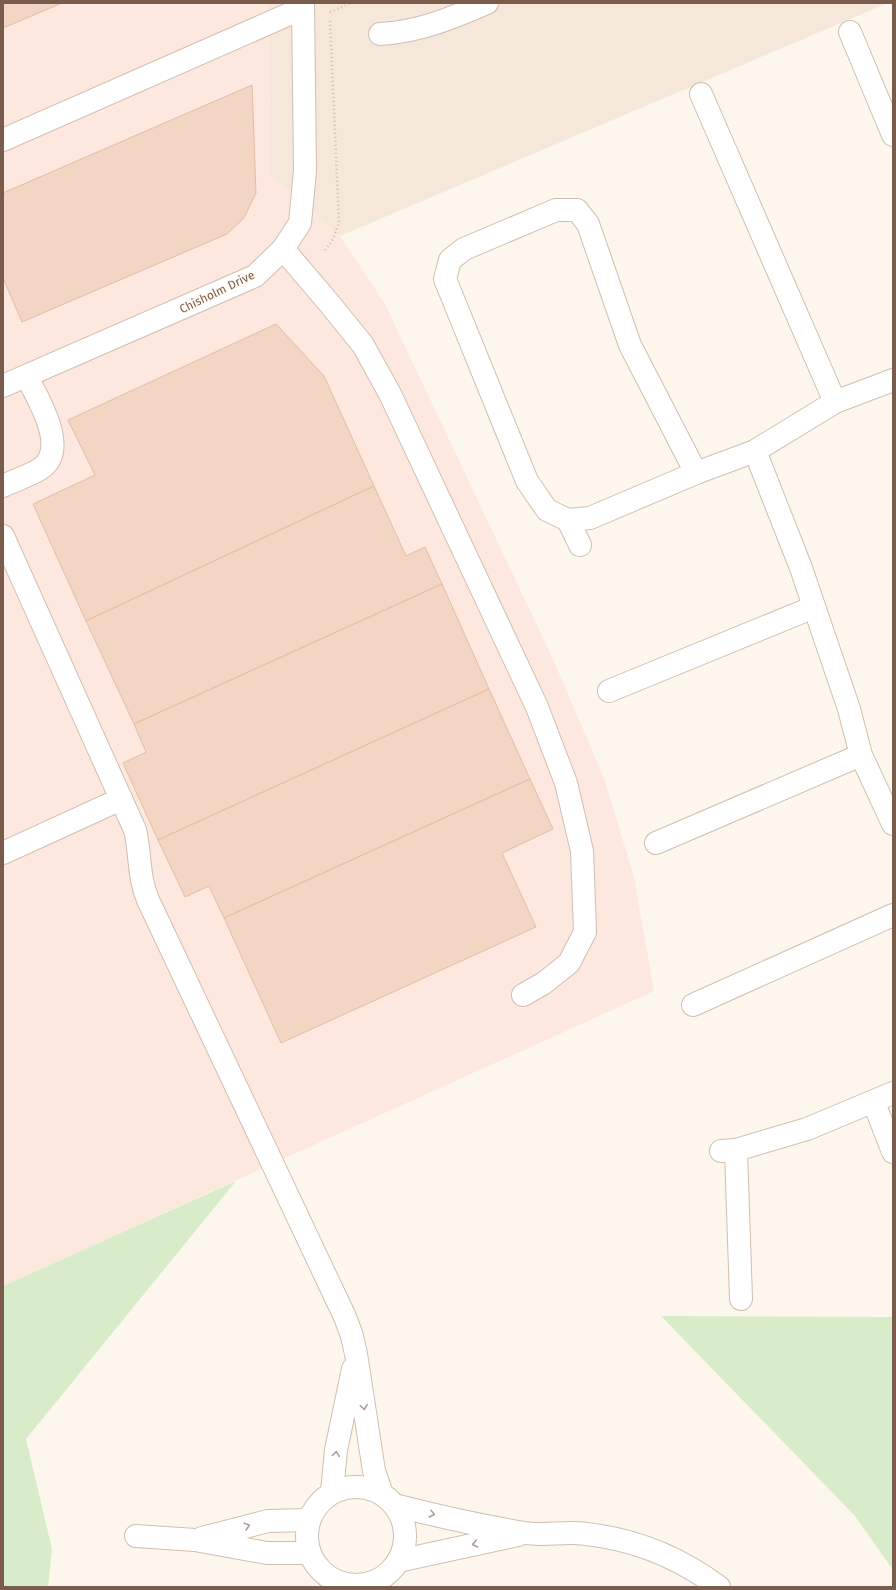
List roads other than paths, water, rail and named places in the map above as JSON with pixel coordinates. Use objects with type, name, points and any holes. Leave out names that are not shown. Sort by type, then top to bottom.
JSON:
[{"type":"street","points":[[380,34],[404,33],[429,26],[487,3]]},
{"type":"street","points":[[3,140],[303,6]]},
{"type":"street","name":"Chisholm Drive","points":[[3,386],[27,377],[255,276],[283,249],[300,223],[305,171],[303,6]]},
{"type":"street","points":[[850,32],[893,135]]},
{"type":"street","points":[[701,94],[835,402]]},
{"type":"street","points":[[696,473],[630,345],[582,205],[556,210],[464,249],[450,260],[445,279],[527,481],[547,510],[568,520],[590,518],[696,473],[755,451],[835,402],[893,380]]},
{"type":"street","points":[[283,249],[329,302],[362,345],[390,394],[537,706],[566,783],[582,851],[585,932],[569,963],[544,983],[522,994]]},
{"type":"street","points":[[3,486],[40,469],[51,456],[53,443],[50,429],[27,377]]},
{"type":"street","points":[[755,451],[801,568],[849,709],[861,755],[893,824]]},
{"type":"street","points":[[568,520],[580,545]]},
{"type":"street","points":[[3,536],[135,830],[140,850],[142,884],[148,900],[345,1317],[352,1336],[356,1354],[374,1471],[388,1500],[402,1518],[405,1532],[404,1548],[391,1573]]},
{"type":"street","points":[[609,691],[814,607]]},
{"type":"street","points":[[656,844],[861,755]]},
{"type":"street","points":[[3,853],[121,799]]},
{"type":"street","points":[[693,1005],[893,915]]},
{"type":"street","points":[[741,1299],[728,1151],[807,1129],[874,1103],[893,1093]]},
{"type":"street","points":[[874,1103],[893,1152]]},
{"type":"street","points":[[332,1492],[336,1450],[356,1354]]},
{"type":"street","points":[[527,1533],[391,1573],[372,1583],[360,1586],[325,1580],[309,1553],[306,1537],[308,1520],[322,1499],[332,1492],[357,1486],[370,1489],[388,1500],[445,1517],[527,1533],[585,1534],[639,1545],[675,1559],[705,1576],[719,1587]]},
{"type":"street","points":[[195,1540],[268,1521],[308,1520]]},
{"type":"street","points":[[136,1536],[195,1540],[267,1552],[309,1553]]}]
